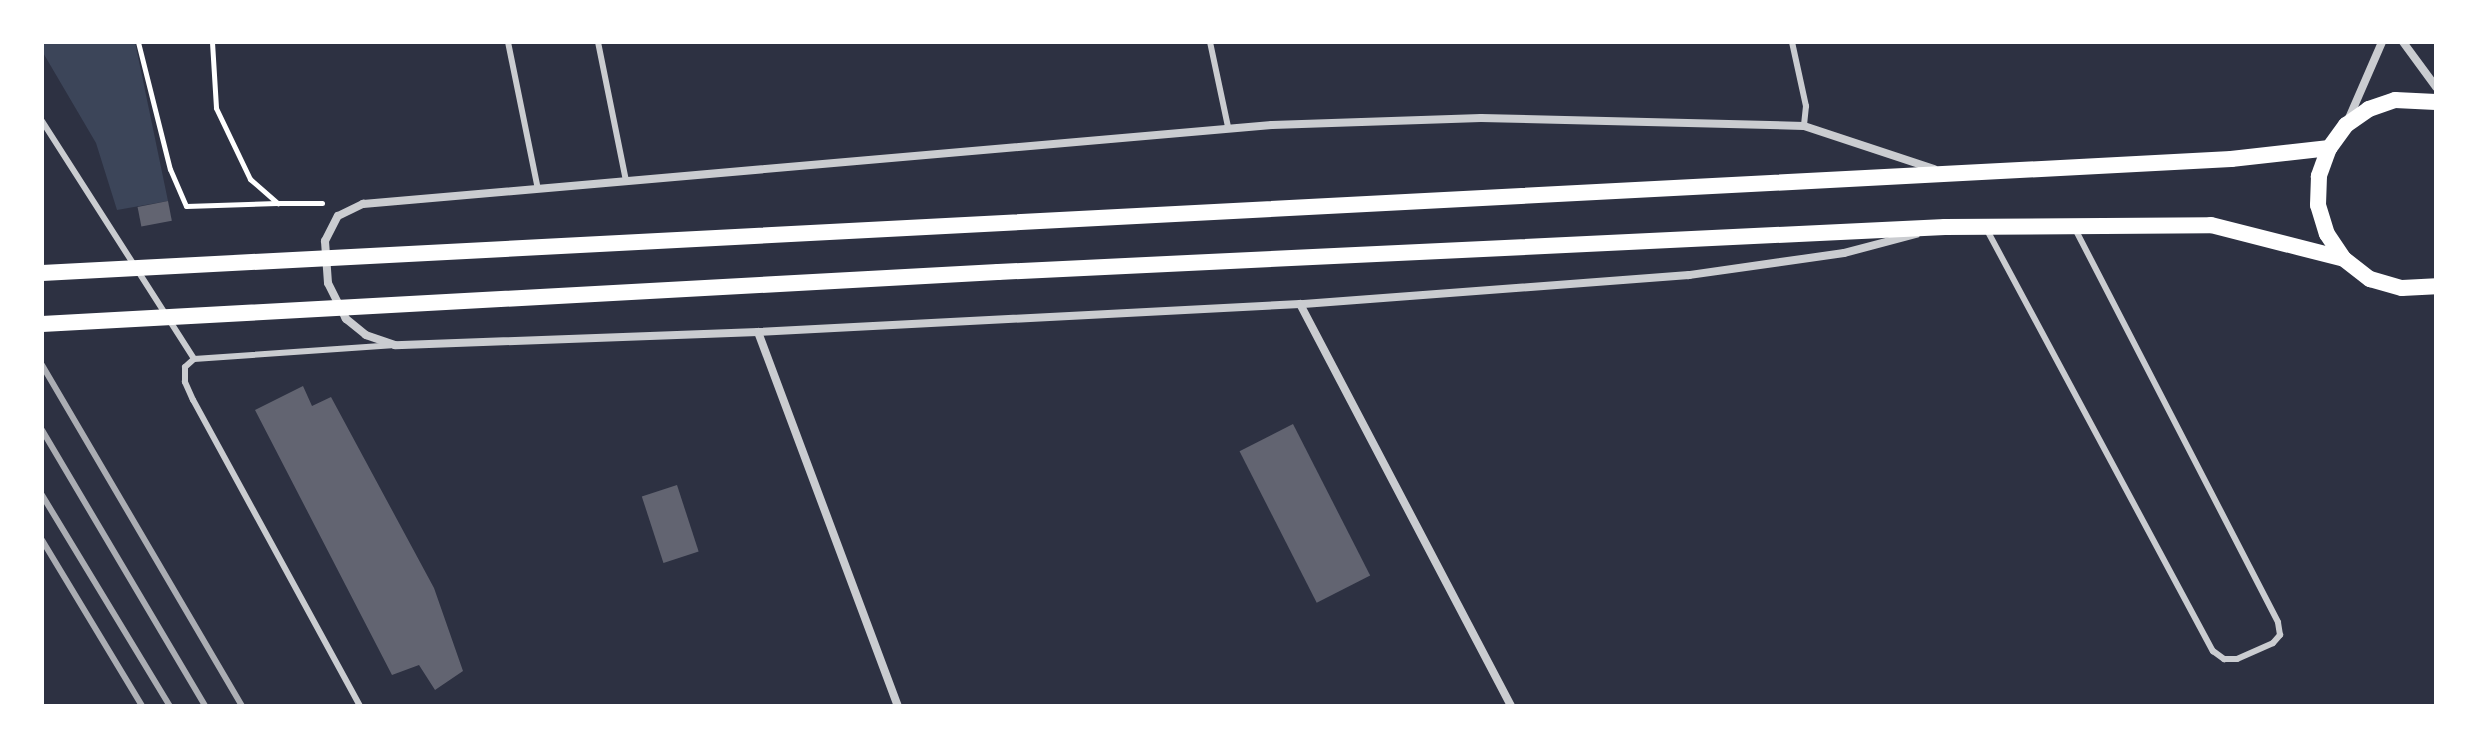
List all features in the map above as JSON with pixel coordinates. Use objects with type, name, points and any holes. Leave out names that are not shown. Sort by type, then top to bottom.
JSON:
[{"type":"main road","points":[[2436,102],[2395,100],[2369,109],[2346,125],[2329,148],[2319,176],[2318,205],[2327,234],[2344,259],[2370,279],[2402,288],[2436,286]]},
{"type":"main road","points":[[42,273],[2231,159],[2329,148]]},
{"type":"main road","points":[[42,324],[998,272],[1945,227],[2211,225],[2344,259]]},
{"type":"street","points":[[2346,125],[2382,42]]},
{"type":"street","points":[[2403,42],[2436,87]]},
{"type":"street","points":[[1942,172],[1804,126],[1481,118],[1228,127],[363,204],[338,216],[325,241],[328,283],[346,319],[366,335],[395,345],[758,332],[1300,304],[1689,275],[1844,253],[1945,227]]},
{"type":"street","points":[[1300,304],[1511,706]]},
{"type":"street","points":[[758,332],[898,706]]},
{"type":"lane","points":[[508,42],[538,189]]},
{"type":"lane","points":[[598,42],[626,181]]},
{"type":"lane","points":[[1210,42],[1228,127]]},
{"type":"lane","points":[[1792,42],[1806,106],[1804,126]]},
{"type":"lane","points":[[42,121],[194,359]]},
{"type":"lane","points":[[1985,227],[2213,651],[2224,659],[2237,659],[2273,643],[2280,635],[2278,622],[2074,226]]},
{"type":"lane","points":[[360,706],[193,400],[185,382],[185,367],[194,359],[395,345]]},
{"type":"path","points":[[138,42],[177,193],[186,206],[363,204]]},
{"type":"path","points":[[212,42],[216,108],[250,179],[278,203]]},
{"type":"shaded area","points":[[42,42],[135,42],[168,201],[117,210],[96,143],[42,51]]},
{"type":"building","points":[[168,201],[172,221],[141,227],[138,207]]},
{"type":"building","points":[[303,386],[312,406],[331,397],[434,588],[463,671],[435,690],[419,665],[392,675],[255,410]]},
{"type":"building","points":[[1293,424],[1370,575],[1317,603],[1240,451]]},
{"type":"building","points":[[677,485],[699,552],[663,563],[642,496]]},
{"type":"railway","points":[[42,365],[242,706]]},
{"type":"railway","points":[[42,430],[205,706]]},
{"type":"railway","points":[[42,495],[170,706]]},
{"type":"railway","points":[[42,540],[142,706]]}]
